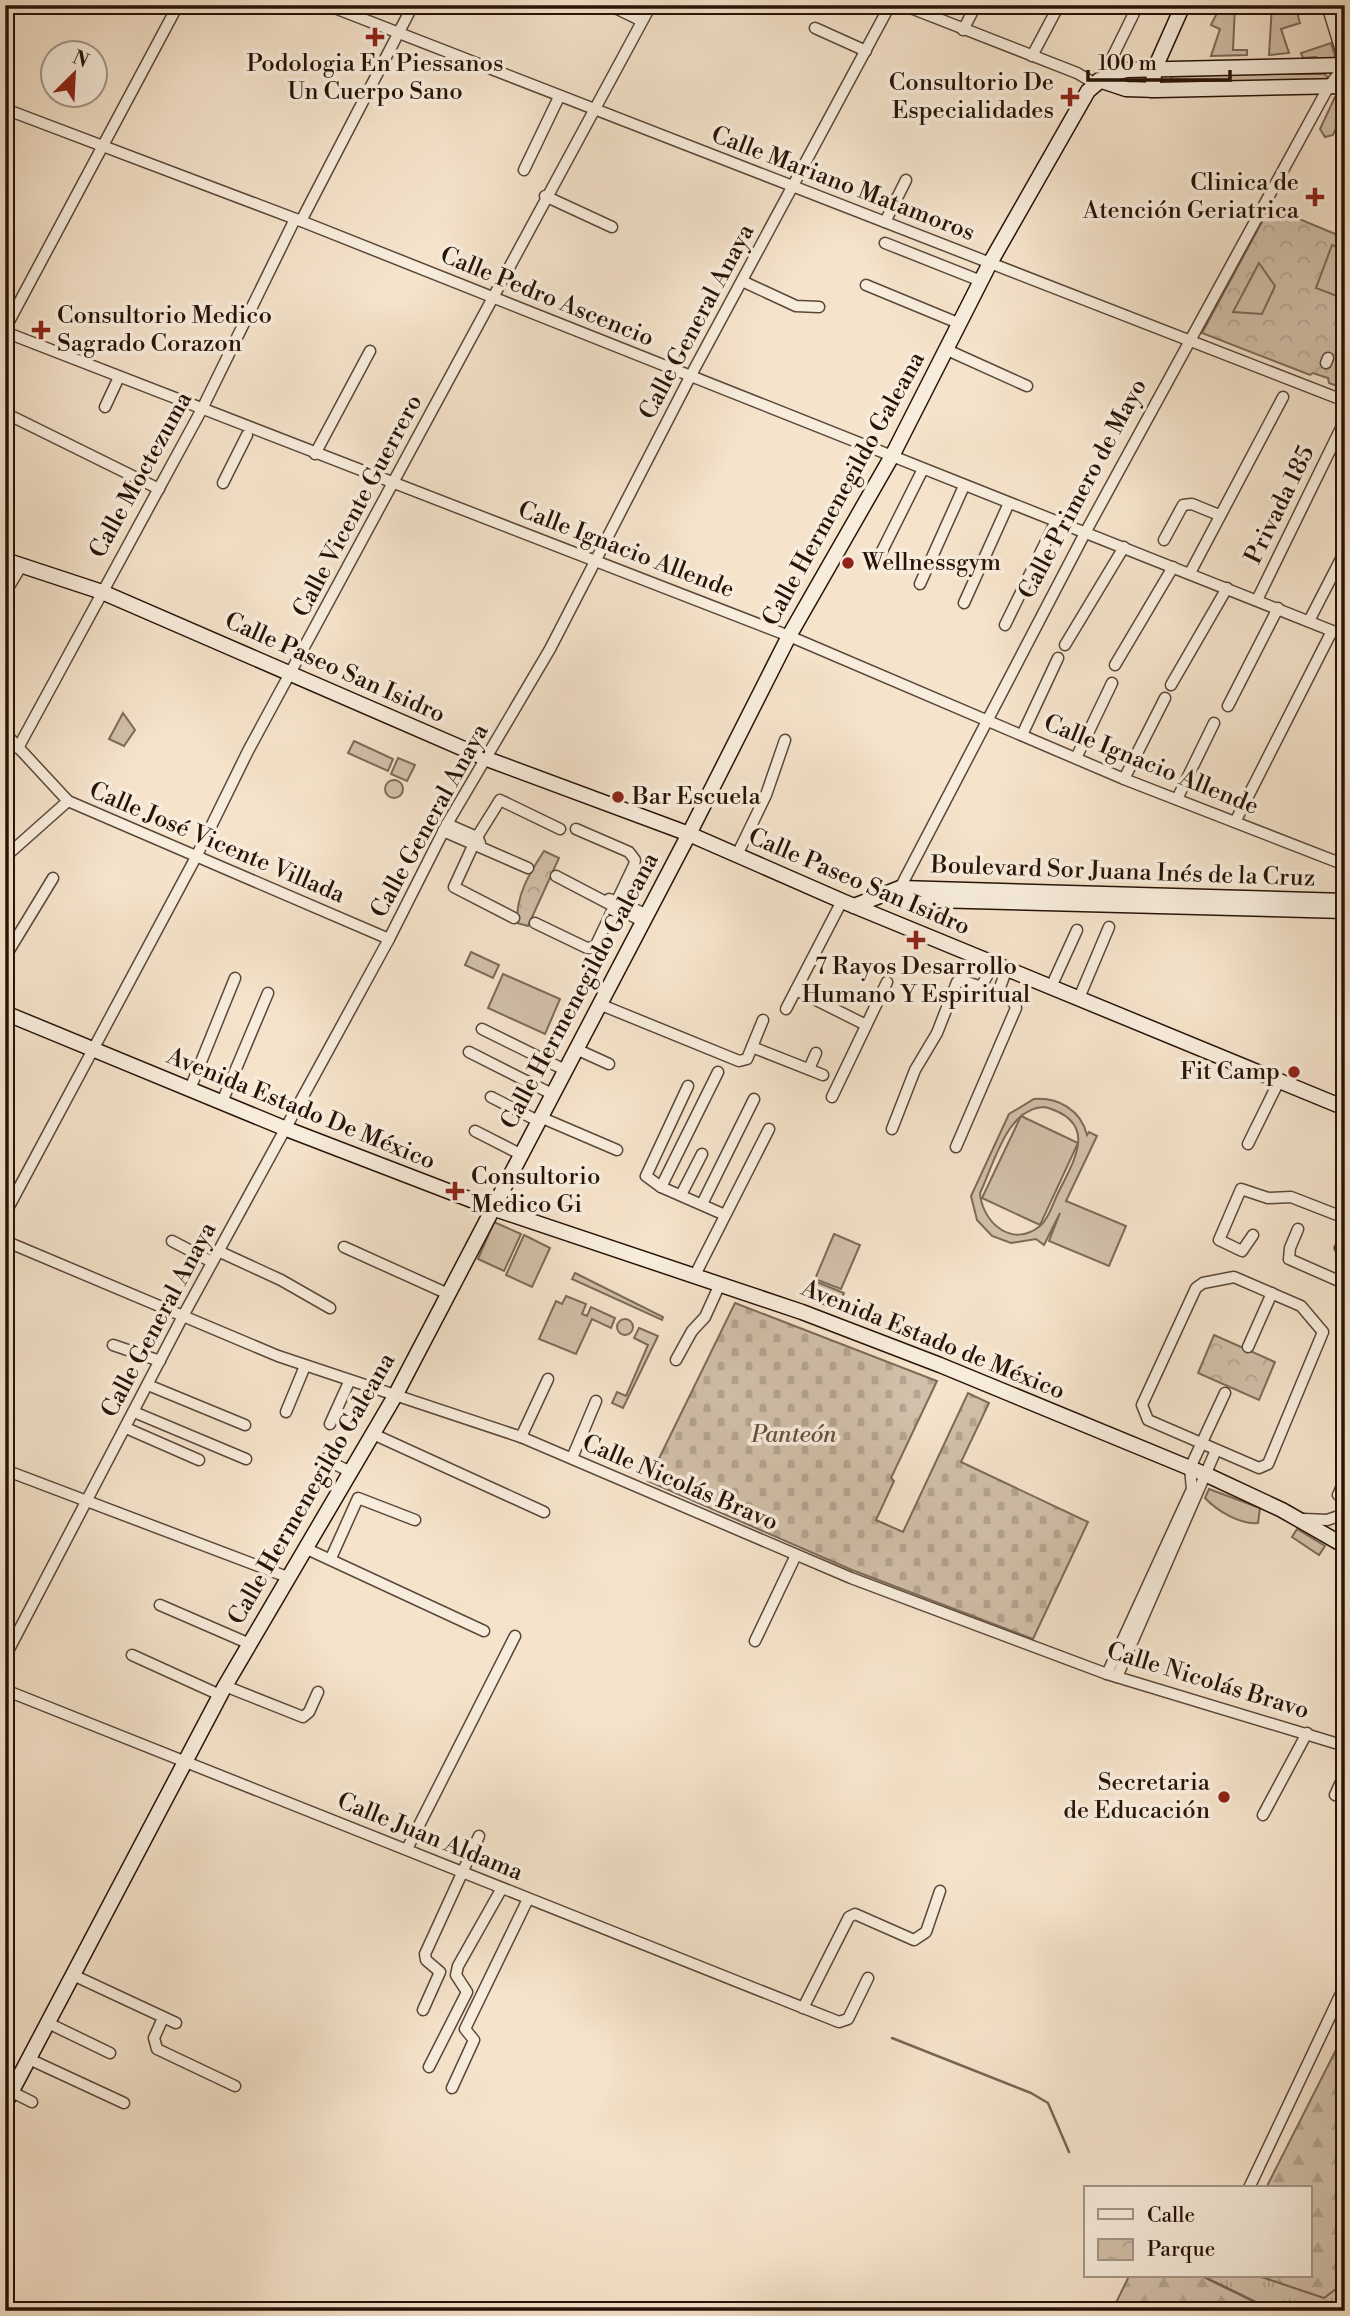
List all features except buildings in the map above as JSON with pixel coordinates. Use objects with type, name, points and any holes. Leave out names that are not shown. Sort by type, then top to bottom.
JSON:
[{"type":"main road","points":[[1152,89],[1155,68],[1183,5]]},
{"type":"main road","points":[[1103,81],[1155,68],[1345,64]]},
{"type":"main road","points":[[1103,81],[1126,89],[1345,86]]},
{"type":"main road","name":"Calle Hermenegildo Galeana","points":[[9,2098],[223,1690],[394,1396],[689,834],[789,636],[892,456],[990,264],[1103,81]]},
{"type":"main road","name":"Calle Paseo San Isidro","points":[[5,560],[102,592],[487,759],[689,834],[848,904],[1341,1107]]},
{"type":"main road","points":[[848,904],[897,894]]},
{"type":"main road","name":"Boulevard Sor Juana Inés de la Cruz","points":[[897,894],[1345,901]]},
{"type":"main road","name":"Boulevard Sor Juana Inés de la Cruz","points":[[897,894],[1345,911]]},
{"type":"main road","name":"Calle Primero de Mayo","points":[[885,919],[897,894]]},
{"type":"main road","points":[[5,1013],[94,1051]]},
{"type":"main road","name":"Avenida Estado De México","points":[[94,1051],[492,1208]]},
{"type":"main road","name":"Avenida Estado de México","points":[[492,1208],[695,1275],[907,1352],[1207,1475],[1297,1518],[1345,1546]]},
{"type":"main road","points":[[5,2278],[7,2311]]},
{"type":"street","points":[[5,331],[178,5]]},
{"type":"street","name":"Calle Mariano Matamoros","points":[[327,5],[1345,401]]},
{"type":"street","name":"Calle Moctezuma","points":[[18,748],[202,409],[298,220],[413,5]]},
{"type":"street","points":[[609,5],[642,21]]},
{"type":"street","name":"Calle Vicente Guerrero","points":[[5,1214],[196,857],[248,751],[396,483],[545,196],[651,5]]},
{"type":"street","name":"Calle General Anaya","points":[[5,1657],[183,1316],[389,939],[445,828],[487,759],[597,561],[690,377],[890,5]]},
{"type":"street","points":[[903,5],[1103,81]]},
{"type":"street","points":[[963,30],[976,5]]},
{"type":"street","points":[[1032,56],[1059,5]]},
{"type":"street","name":"Calle Hermenegildo Galeana","points":[[1103,81],[1138,5]]},
{"type":"street","points":[[1327,5],[1345,64]]},
{"type":"street","points":[[814,28],[866,51]]},
{"type":"street","name":"Calle Primero de Mayo","points":[[897,894],[987,718],[1189,340],[1329,86],[1345,64]]},
{"type":"street","points":[[524,170],[559,97]]},
{"type":"street","name":"Calle Pedro Ascencio","points":[[5,109],[298,220],[1345,636]]},
{"type":"street","points":[[885,222],[906,180]]},
{"type":"street","points":[[545,196],[612,228]]},
{"type":"street","points":[[886,243],[981,281]]},
{"type":"street","points":[[742,281],[796,306],[819,307]]},
{"type":"street","points":[[866,285],[958,323]]},
{"type":"street","name":"Calle Ignacio Allende","points":[[5,331],[315,454],[789,636],[987,718],[1124,779],[1345,865]]},
{"type":"street","points":[[945,349],[1027,386]]},
{"type":"street","points":[[315,454],[370,351]]},
{"type":"street","points":[[105,407],[119,377]]},
{"type":"street","points":[[1190,573],[1283,397]]},
{"type":"street","points":[[5,413],[159,489]]},
{"type":"street","name":"Privada 185","points":[[1257,600],[1341,428]]},
{"type":"street","points":[[223,483],[247,435]]},
{"type":"street","points":[[875,565],[923,470]]},
{"type":"street","points":[[920,584],[964,486]]},
{"type":"street","points":[[964,603],[1009,503]]},
{"type":"street","points":[[1164,540],[1183,505],[1192,504],[1219,515]]},
{"type":"street","points":[[1005,625],[1056,522]]},
{"type":"street","points":[[1065,645],[1124,547]]},
{"type":"street","points":[[1309,621],[1345,551]]},
{"type":"street","points":[[5,593],[22,565]]},
{"type":"street","points":[[1115,665],[1173,567]]},
{"type":"street","points":[[1171,685],[1227,588]]},
{"type":"street","points":[[1228,706],[1278,608]]},
{"type":"street","points":[[1235,822],[1332,631]]},
{"type":"street","points":[[1022,735],[1058,658]]},
{"type":"street","points":[[1077,757],[1111,683]]},
{"type":"street","points":[[1124,779],[1165,698]]},
{"type":"street","points":[[1177,799],[1214,723]]},
{"type":"street","points":[[5,733],[68,801],[5,857]]},
{"type":"street","points":[[737,855],[766,795],[785,740]]},
{"type":"street","points":[[514,918],[455,889],[454,884],[500,800],[560,829]]},
{"type":"street","name":"Calle José Vicente Villada","points":[[68,801],[389,939]]},
{"type":"street","points":[[445,828],[528,868]]},
{"type":"street","points":[[534,923],[591,948],[596,945],[635,865],[633,856],[576,829]]},
{"type":"street","points":[[556,876],[644,917]]},
{"type":"street","points":[[5,957],[53,877]]},
{"type":"street","points":[[786,1009],[848,904]]},
{"type":"street","points":[[1079,998],[1109,927]]},
{"type":"street","points":[[1052,986],[1077,930]]},
{"type":"street","points":[[892,1129],[921,1057],[937,1032],[957,982],[982,987],[1001,966]]},
{"type":"street","points":[[956,1147],[983,1080],[999,1052],[1015,1004],[998,993],[1001,966]]},
{"type":"street","points":[[190,1089],[235,978]]},
{"type":"street","points":[[832,1097],[887,982]]},
{"type":"street","points":[[796,989],[866,1025]]},
{"type":"street","points":[[222,1102],[268,993]]},
{"type":"street","points":[[599,1004],[739,1061],[747,1059],[763,1020]]},
{"type":"street","points":[[482,1030],[565,1070]]},
{"type":"street","points":[[752,1047],[823,1075]]},
{"type":"street","points":[[576,1049],[609,1064]]},
{"type":"street","points":[[468,1052],[552,1094]]},
{"type":"street","points":[[809,1069],[817,1053]]},
{"type":"street","points":[[662,1187],[718,1072]]},
{"type":"street","points":[[1248,1144],[1279,1081]]},
{"type":"street","points":[[688,1086],[646,1173],[649,1181],[725,1215]]},
{"type":"street","points":[[1341,1107],[1345,1090]]},
{"type":"street","points":[[491,1097],[617,1150]]},
{"type":"street","points":[[702,1204],[754,1099]]},
{"type":"street","points":[[695,1275],[769,1129]]},
{"type":"street","points":[[475,1131],[520,1154]]},
{"type":"street","points":[[681,1195],[702,1154]]},
{"type":"street","points":[[1253,1235],[1247,1249],[1242,1251],[1219,1240],[1241,1189],[1268,1198],[1291,1197],[1345,1218]]},
{"type":"street","points":[[1298,1229],[1290,1248],[1289,1259],[1294,1268],[1339,1281],[1345,1279]]},
{"type":"street","name":"Calle Nicolás Bravo","points":[[5,1241],[305,1366],[521,1437],[796,1555],[1112,1675],[1345,1746]]},
{"type":"street","points":[[172,1241],[212,1262]]},
{"type":"street","points":[[344,1247],[446,1293]]},
{"type":"street","points":[[218,1251],[281,1280],[330,1308]]},
{"type":"street","points":[[1234,1277],[1272,1293],[1305,1309],[1324,1336],[1268,1464],[1259,1468],[1148,1420],[1142,1405],[1196,1287],[1234,1277]]},
{"type":"street","points":[[676,1360],[692,1331],[705,1317],[720,1284]]},
{"type":"street","points":[[1248,1347],[1272,1293]]},
{"type":"street","points":[[113,1345],[160,1361]]},
{"type":"street","points":[[286,1412],[305,1366]]},
{"type":"street","points":[[521,1437],[548,1379]]},
{"type":"street","points":[[330,1423],[349,1382]]},
{"type":"street","points":[[148,1385],[245,1425]]},
{"type":"street","points":[[1112,1675],[1192,1489],[1190,1468],[1225,1393]]},
{"type":"street","points":[[572,1458],[596,1401]]},
{"type":"street","points":[[134,1412],[246,1460]]},
{"type":"street","points":[[126,1428],[200,1460]]},
{"type":"street","points":[[373,1434],[544,1512]]},
{"type":"street","points":[[1112,1675],[1207,1475],[1216,1450]]},
{"type":"street","points":[[324,1459],[351,1472]]},
{"type":"street","points":[[5,1469],[290,1578]]},
{"type":"street","points":[[1338,1495],[1345,1479]]},
{"type":"street","points":[[331,1558],[358,1498],[415,1520]]},
{"type":"street","points":[[1297,1518],[1319,1521],[1345,1514]]},
{"type":"street","points":[[307,1549],[484,1631]]},
{"type":"street","points":[[755,1641],[796,1555]]},
{"type":"street","points":[[160,1605],[250,1644]]},
{"type":"street","points":[[407,1849],[515,1636]]},
{"type":"street","points":[[131,1655],[303,1717],[309,1712],[318,1692]]},
{"type":"street","name":"Calle Juan Aldama","points":[[5,1690],[839,2022],[848,2019],[868,1978]]},
{"type":"street","points":[[1263,1815],[1307,1733]]},
{"type":"street","points":[[1335,1795],[1345,1773]]},
{"type":"street","points":[[423,2010],[440,1973],[426,1960],[425,1954],[479,1836]]},
{"type":"street","points":[[429,2067],[467,1992],[456,1975],[458,1966],[502,1888]]},
{"type":"street","points":[[803,2008],[849,1917],[855,1914],[914,1940],[926,1932],[940,1892]]},
{"type":"street","points":[[452,2088],[473,2041],[465,2029],[528,1899]]},
{"type":"street","points":[[73,1975],[176,2023]]},
{"type":"street","points":[[1250,2186],[1345,1986]]},
{"type":"street","points":[[163,2018],[153,2038],[157,2049],[235,2087]]},
{"type":"street","points":[[48,2023],[110,2053]]},
{"type":"street","points":[[29,2059],[124,2103]]},
{"type":"street","points":[[9,2098],[32,2102]]},
{"type":"green space","points":[[1221,5],[1235,5],[1233,50],[1247,50],[1247,55],[1211,56],[1220,29],[1211,25]]},
{"type":"green space","points":[[1272,5],[1295,5],[1300,23],[1281,29],[1289,53],[1269,55]]},
{"type":"green space","points":[[1331,43],[1337,63],[1322,64],[1316,57],[1303,58],[1301,53]]},
{"type":"green space","points":[[1172,74],[1324,74],[1329,78],[1327,81],[1171,81]]},
{"type":"green space","points":[[1345,96],[1345,109],[1333,135],[1325,137],[1320,129],[1335,97]]},
{"type":"green space","points":[[1270,207],[1345,238],[1345,389],[1329,383],[1328,378],[1313,373],[1310,375],[1202,333]]},
{"type":"green space","points":[[1332,245],[1345,250],[1345,291],[1342,298],[1316,288]]},
{"type":"green space","points":[[1259,263],[1275,286],[1262,314],[1233,312]]},
{"type":"green space","points":[[123,713],[135,730],[124,746],[109,739]]},
{"type":"green space","points":[[354,741],[393,759],[388,771],[348,753]]},
{"type":"green space","points":[[398,758],[415,765],[407,781],[391,774]]},
{"type":"green space","points":[[394,780],[400,783],[403,789],[400,795],[394,798],[388,795],[385,789],[388,783]]},
{"type":"green space","points":[[544,851],[559,858],[528,926],[517,923],[521,894]]},
{"type":"green space","points":[[471,952],[499,965],[493,978],[465,965]]},
{"type":"green space","points":[[503,974],[560,999],[545,1034],[488,1008]]},
{"type":"green space","points":[[1034,1099],[1052,1100],[1074,1112],[1087,1135],[1089,1132],[1097,1136],[1066,1201],[1126,1226],[1109,1266],[1049,1241],[1060,1213],[1044,1245],[1036,1239],[1011,1243],[992,1236],[977,1220],[971,1196],[1009,1114]],"holes":[[[1045,1107],[1062,1114],[1072,1122],[1078,1143],[1076,1155],[1048,1215],[1040,1226],[1019,1235],[1000,1229],[986,1214],[980,1193],[1004,1139],[1021,1116],[1032,1110]]]},
{"type":"green space","points":[[1021,1116],[1078,1143],[1040,1225],[982,1198]]},
{"type":"green space","points":[[494,1222],[521,1234],[504,1271],[478,1259]]},
{"type":"green space","points":[[834,1234],[860,1245],[841,1289],[815,1279]]},
{"type":"green space","points":[[524,1235],[550,1248],[532,1287],[506,1275]]},
{"type":"green space","points":[[575,1273],[663,1317],[662,1320],[572,1279]]},
{"type":"green space","points":[[812,1280],[844,1293],[837,1310],[806,1297]]},
{"type":"green space","points":[[566,1296],[586,1304],[582,1314],[587,1316],[591,1307],[615,1318],[611,1328],[592,1319],[576,1354],[539,1339],[556,1301],[562,1304]]},
{"type":"green space","name":"Panteón","points":[[735,1303],[937,1381],[891,1478],[894,1481],[876,1520],[903,1532],[968,1393],[989,1403],[961,1462],[1088,1522],[1033,1639],[852,1570],[648,1481]]},
{"type":"green space","points":[[625,1319],[633,1327],[625,1335],[617,1327]]},
{"type":"green space","points":[[639,1328],[658,1336],[623,1408],[612,1403],[617,1392],[626,1396],[648,1345],[634,1338]]},
{"type":"green space","points":[[1214,1335],[1275,1362],[1259,1400],[1198,1373]]},
{"type":"green space","points":[[1209,1489],[1260,1508],[1258,1523],[1237,1519],[1216,1508],[1205,1498]]},
{"type":"green space","points":[[1297,1529],[1325,1546],[1319,1555],[1292,1537]]},
{"type":"green space","points":[[1345,2032],[1345,2282],[1324,2298],[1265,2278],[1312,2278],[1312,2186],[1267,2186]]},
{"type":"green space","points":[[1128,2278],[1206,2278],[1274,2311],[1112,2311]]},
{"type":"green space","points":[[1206,2278],[1265,2278],[1324,2298],[1345,2282],[1345,2311],[1274,2311]]},
{"type":"waterway","points":[[892,2038],[1031,2093],[1048,2103],[1069,2152]]},
{"type":"waterway","points":[[1206,2278],[1274,2311]]},
{"type":"place","name":"Podologia En Piessanos Un Cuerpo Sano","points":[[375,37]]},
{"type":"place","name":"Consultorio De Especialidades","points":[[1070,97]]},
{"type":"place","name":"Clinica de Atención Geriatrica","points":[[1315,197]]},
{"type":"place","name":"Consultorio Medico Sagrado Corazon","points":[[41,330]]},
{"type":"place","name":"Wellnessgym","points":[[848,563]]},
{"type":"place","name":"Bar Escuela","points":[[618,797]]},
{"type":"place","name":"7 Rayos Desarrollo Humano Y Espiritual","points":[[916,940]]},
{"type":"place","name":"Fit Camp","points":[[1294,1072]]},
{"type":"place","name":"Consultorio Medico Gi","points":[[455,1191]]},
{"type":"place","name":"Secretaria de Educación","points":[[1224,1797]]}]
